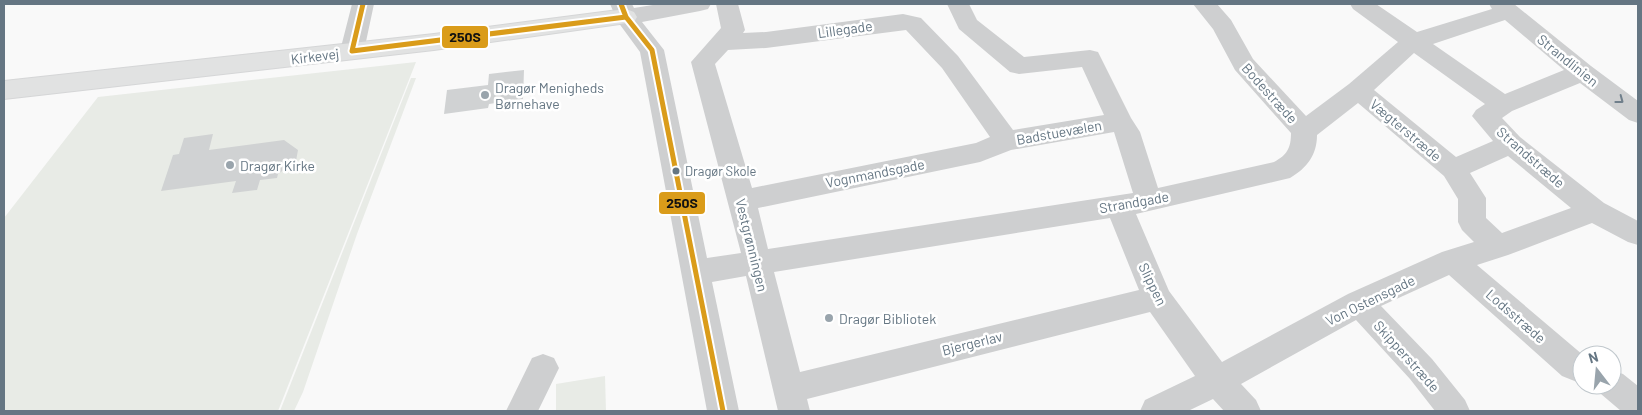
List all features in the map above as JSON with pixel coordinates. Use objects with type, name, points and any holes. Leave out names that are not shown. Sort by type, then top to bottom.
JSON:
[{"type":"main road","name":"Kirkevej","points":[[4,90],[352,51],[624,10]]},
{"type":"street","points":[[352,51],[363,4]]},
{"type":"street","points":[[624,10],[700,4]]},
{"type":"street","name":"Vestgrønningen","points":[[727,4],[733,30],[703,62],[742,200],[791,400]]},
{"type":"street","name":"Badstuevælen","points":[[958,4],[968,24],[1019,66],[1090,58],[1120,122],[1127,132],[1150,201]]},
{"type":"street","name":"Bodestræde","points":[[1204,4],[1222,26],[1242,64],[1304,131]]},
{"type":"street","name":"Strandstræde","points":[[1361,4],[1503,105],[1485,116],[1511,144],[1594,210],[1638,234]]},
{"type":"street","points":[[1304,131],[1358,90],[1412,42],[1504,7]]},
{"type":"street","name":"Strandlinien","points":[[1504,7],[1582,72],[1638,114]]},
{"type":"street","points":[[624,10],[652,50],[723,411]]},
{"type":"street","name":"Lillegade","points":[[723,42],[766,40],[903,22],[913,23],[950,62]]},
{"type":"street","name":"Badstuevælen","points":[[950,62],[1008,142],[1120,122]]},
{"type":"street","points":[[1503,105],[1582,72]]},
{"type":"street","name":"Vægterstræde","points":[[1358,90],[1454,169],[1472,198],[1472,222],[1498,247]]},
{"type":"street","name":"Strandgade","points":[[697,272],[1150,201],[1281,171],[1295,163],[1304,146],[1304,131]]},
{"type":"street","name":"Vognmandsgade","points":[[742,200],[980,152],[1008,142]]},
{"type":"street","points":[[1454,169],[1511,144]]},
{"type":"street","name":"Slippen","points":[[1119,206],[1157,298],[1217,381],[1245,411]]},
{"type":"street","name":"Von Ostensgade","points":[[1156,411],[1217,381],[1359,303],[1452,260],[1498,247],[1594,210]]},
{"type":"street","name":"Lodsstræde","points":[[1452,260],[1572,365]]},
{"type":"street","name":"Bjergerlav","points":[[791,400],[1157,298]]},
{"type":"street","name":"Skipperstræde","points":[[1359,303],[1421,369],[1454,411]]},
{"type":"street","points":[[522,411],[543,368]]},
{"type":"street","points":[[1622,392],[1638,406]]},
{"type":"shaded area","name":"Dragør Kirke","points":[[416,62],[278,411],[4,411],[4,218],[98,97]]},
{"type":"shaded area","points":[[411,78],[416,78],[357,234],[303,392],[294,411],[280,411]]},
{"type":"shaded area","points":[[605,376],[606,411],[556,411],[556,384]]},
{"type":"building","name":"Dragør Menigheds Børnehave","points":[[524,70],[523,99],[489,104],[488,108],[444,114],[447,90],[488,85],[489,74]]},
{"type":"building","name":"Dragør Kirke","points":[[213,134],[209,150],[284,140],[298,150],[296,161],[278,174],[277,178],[260,180],[257,190],[232,193],[236,181],[161,191],[173,155],[179,154],[184,138]]},
{"type":"transit line","name":"250S","points":[[363,4],[352,51],[626,17]]},
{"type":"transit line","name":"250S","points":[[621,4],[626,17],[652,50],[723,411]]},
{"type":"place","name":"Dragør Menigheds Børnehave","points":[[485,95]]},
{"type":"place","name":"Dragør Kirke","points":[[230,165]]},
{"type":"place","name":"Dragør Skole","points":[[676,171]]},
{"type":"place","name":"Dragør Bibliotek","points":[[829,318]]}]
